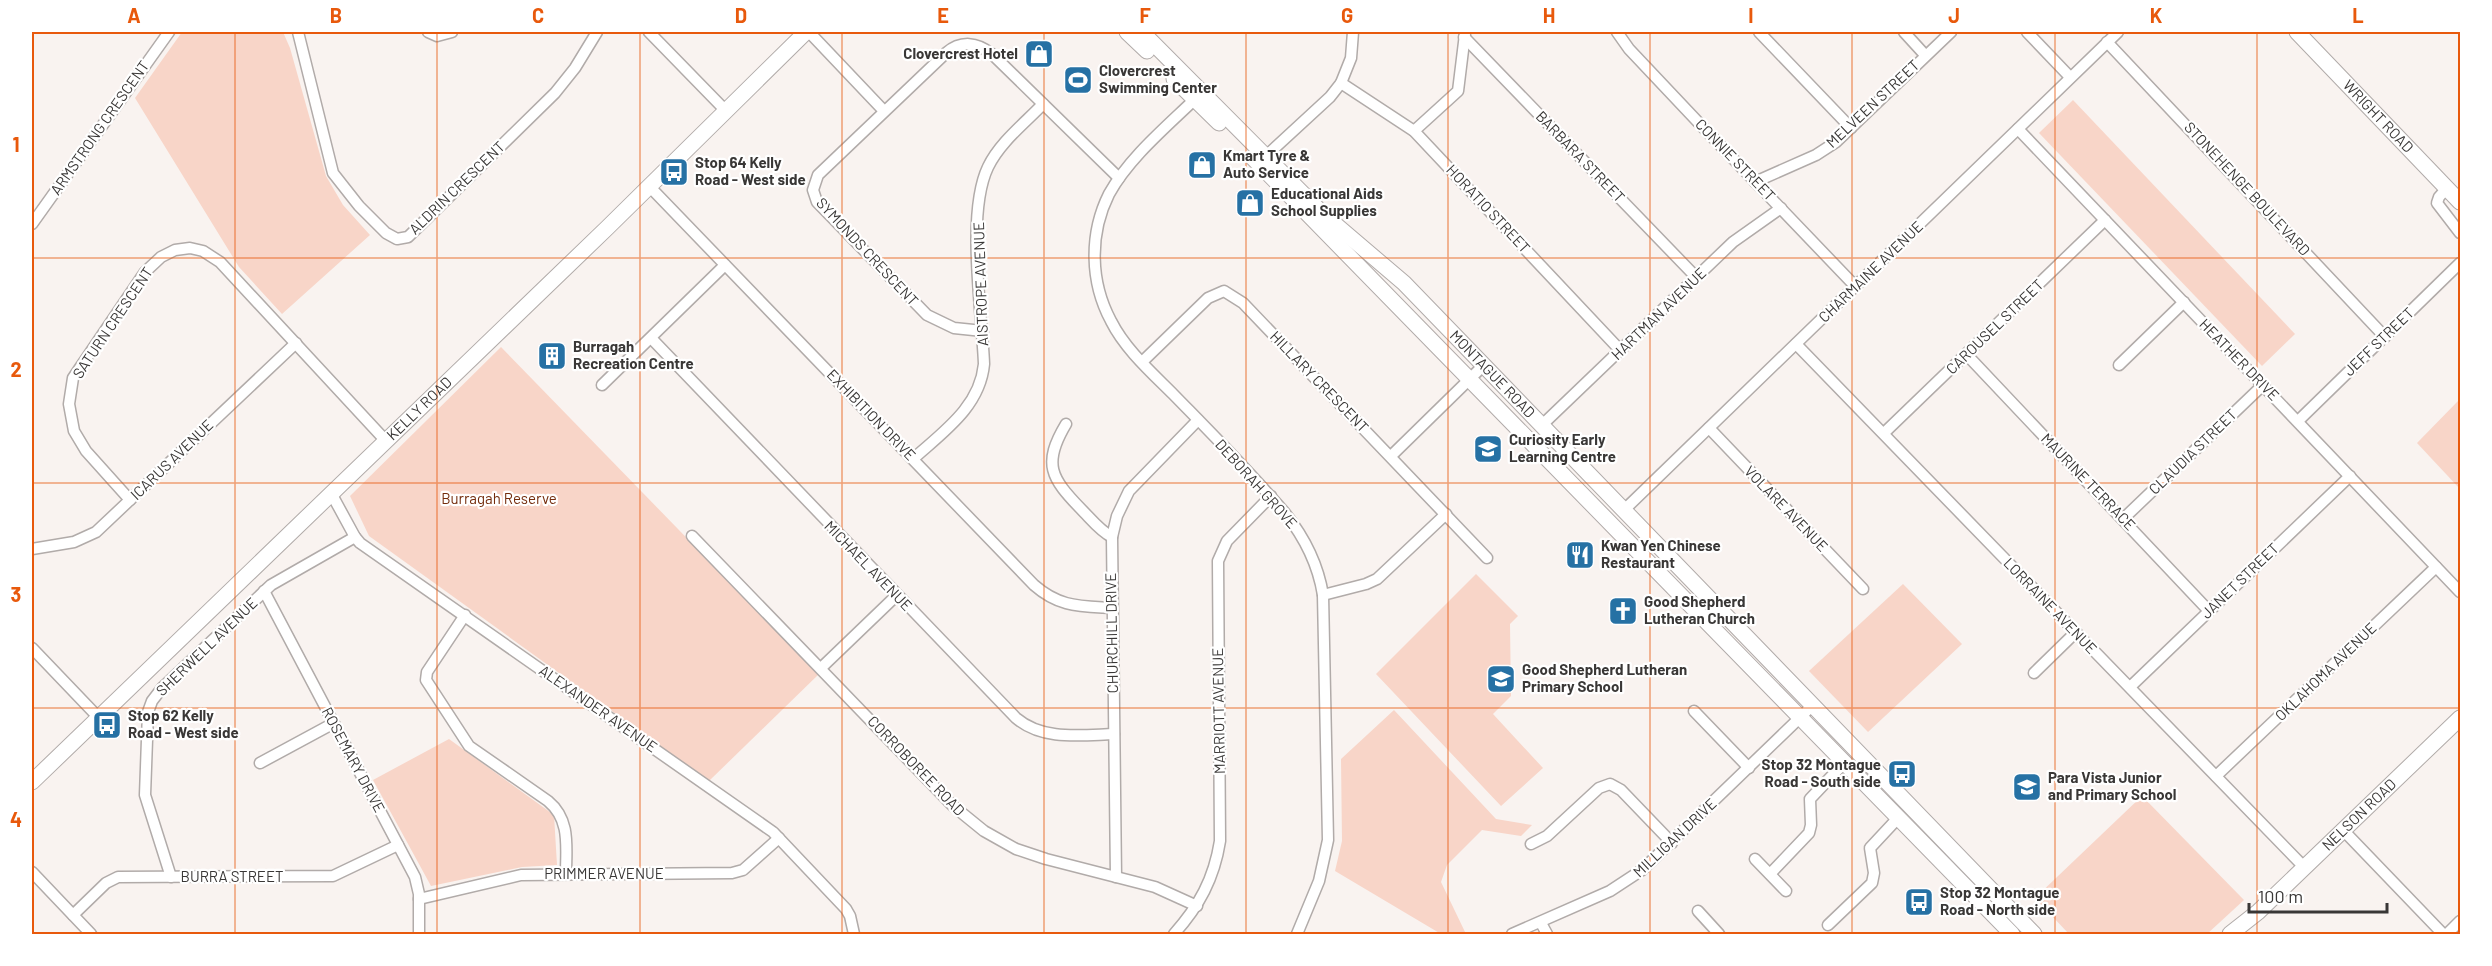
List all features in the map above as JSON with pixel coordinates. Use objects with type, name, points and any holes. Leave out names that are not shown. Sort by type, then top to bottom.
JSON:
[{"type":"main road","name":"KELLY ROAD","points":[[32,782],[808,32]]},
{"type":"main road","name":"MONTAGUE ROAD","points":[[1127,32],[1198,96],[1262,160],[1470,378],[2012,934]]},
{"type":"main road","name":"MONTAGUE ROAD","points":[[1142,32],[1198,96]]},
{"type":"main road","name":"WRIGHT ROAD","points":[[2297,32],[2460,202]]},
{"type":"main road","name":"MONTAGUE ROAD","points":[[1262,160],[1404,283],[2034,934]]},
{"type":"main road","points":[[1611,523],[1623,511]]},
{"type":"main road","name":"NELSON ROAD","points":[[2230,934],[2258,912],[2460,718]]},
{"type":"main road","name":"NELSON ROAD","points":[[2246,934],[2258,912]]},
{"type":"street","name":"ARMSTRONG CRESCENT","points":[[32,224],[169,32]]},
{"type":"street","name":"ALDRIN CRESCENT","points":[[298,32],[333,173],[359,206],[386,233],[397,239],[408,237],[555,93],[575,68],[597,32]]},
{"type":"street","points":[[428,32],[437,36],[452,32]]},
{"type":"street","points":[[649,32],[726,111]]},
{"type":"street","points":[[808,32],[884,111]]},
{"type":"street","points":[[1262,160],[1330,97],[1341,83],[1351,58],[1353,32]]},
{"type":"street","name":"CONNIE STREET","points":[[1617,32],[1629,49],[1856,287]]},
{"type":"street","points":[[1759,32],[1851,128]]},
{"type":"street","points":[[1904,32],[1925,55]]},
{"type":"street","name":"MELVEEN STREET","points":[[1755,182],[1816,155],[1836,142],[1951,32]]},
{"type":"street","points":[[2027,32],[2070,77]]},
{"type":"street","name":"CHARMAINE AVENUE","points":[[1623,511],[2118,32]]},
{"type":"street","points":[[1414,131],[1458,91],[1465,34]]},
{"type":"street","name":"BARBARA STREET","points":[[1465,34],[1696,278]]},
{"type":"street","name":"STONEHENGE BOULEVARD","points":[[2108,42],[2385,337]]},
{"type":"street","name":"SYMONDS CRESCENT","points":[[982,331],[954,328],[927,315],[816,202],[814,184],[818,175],[954,47],[966,44],[985,48],[1119,178]]},
{"type":"street","name":"HORATIO STREET","points":[[1341,83],[1414,131],[1621,351]]},
{"type":"street","name":"DEBORAH GROVE","points":[[1198,96],[1153,140],[1119,178],[1099,219],[1095,236],[1094,260],[1111,323],[1142,362],[1271,496],[1302,536],[1318,570],[1323,595],[1328,840],[1319,881],[1297,934]]},
{"type":"street","name":"AISTROPE AVENUE","points":[[913,459],[974,399],[983,374],[977,234],[985,175],[999,150],[1043,104]]},
{"type":"street","name":"HEATHER DRIVE","points":[[2018,129],[2460,592]]},
{"type":"street","name":"EXHIBITION DRIVE","points":[[650,186],[1040,591],[1065,604],[1111,608]]},
{"type":"street","points":[[2447,188],[2437,203],[2460,233]]},
{"type":"street","name":"HARTMAN AVENUE","points":[[1541,426],[1742,235],[1781,208]]},
{"type":"street","name":"CAROUSEL STREET","points":[[1884,433],[2105,220]]},
{"type":"street","name":"SATURN CRESCENT","points":[[130,500],[79,440],[70,418],[69,393],[77,372],[152,265],[167,253],[181,248],[196,249],[211,255],[386,441]]},
{"type":"street","name":"JEFF STREET","points":[[2298,421],[2460,263]]},
{"type":"street","points":[[602,385],[725,265]]},
{"type":"street","name":"HILLARY CRESCENT","points":[[1142,362],[1208,298],[1218,292],[1227,291],[1243,303],[1487,558]]},
{"type":"street","points":[[2119,365],[2184,302]]},
{"type":"street","name":"MICHAEL AVENUE","points":[[651,338],[897,596],[1022,723],[1037,730],[1055,734],[1114,734]]},
{"type":"street","name":"ICARUS AVENUE","points":[[32,549],[74,542],[89,536],[296,343]]},
{"type":"street","name":"LORRAINE AVENUE","points":[[1796,344],[2304,867]]},
{"type":"street","name":"MAURINE TERRACE","points":[[1967,355],[2209,610]]},
{"type":"street","points":[[1391,456],[1483,366]]},
{"type":"street","name":"CLAUDIA STREET","points":[[2123,519],[2263,385]]},
{"type":"street","name":"CHURCHILL DRIVE","points":[[1116,877],[1111,608],[1112,537],[1119,510],[1128,491],[1198,420]]},
{"type":"street","points":[[1066,424],[1055,446],[1052,467],[1054,474],[1060,487],[1106,534],[1112,537]]},
{"type":"street","name":"VOLARE AVENUE","points":[[1709,428],[1863,589]]},
{"type":"street","name":"JANET STREET","points":[[2130,687],[2350,476]]},
{"type":"street","name":"ALEXANDER AVENUE","points":[[331,493],[355,537],[779,838],[846,909],[854,934]]},
{"type":"street","name":"MARRIOTT AVENUE","points":[[1174,934],[1197,906],[1215,867],[1221,830],[1218,561],[1227,541],[1271,496]]},
{"type":"street","points":[[1323,595],[1377,579],[1446,514]]},
{"type":"street","name":"CORROBOREE ROAD","points":[[692,536],[952,805],[984,831],[1006,845],[1022,851],[1155,887],[1197,906]]},
{"type":"street","name":"SHERWELL AVENUE","points":[[171,877],[145,800],[150,706],[162,688],[264,591],[355,537]]},
{"type":"street","name":"OKLAHOMA AVENUE","points":[[2216,776],[2436,567]]},
{"type":"street","name":"ROSEMARY DRIVE","points":[[264,591],[418,886],[419,934]]},
{"type":"street","points":[[821,668],[897,596]]},
{"type":"street","points":[[465,615],[427,672],[426,680],[469,746],[559,811],[566,831],[566,874]]},
{"type":"street","points":[[2034,673],[2076,632]]},
{"type":"street","points":[[32,648],[99,718]]},
{"type":"street","name":"MILLIGAN DRIVE","points":[[1512,934],[1619,886],[1642,870],[1813,705]]},
{"type":"street","points":[[1694,711],[1749,768]]},
{"type":"street","points":[[260,763],[334,723]]},
{"type":"street","points":[[1770,874],[1809,833],[1810,799],[1845,762]]},
{"type":"street","points":[[1531,844],[1547,836],[1599,788],[1611,784],[1621,790],[1672,843]]},
{"type":"street","points":[[1828,925],[1872,883],[1874,873],[1870,848],[1898,818]]},
{"type":"street","points":[[2343,830],[2445,934],[2460,921]]},
{"type":"street","name":"PRIMMER AVENUE","points":[[419,900],[511,877],[566,874],[732,873],[743,870],[779,838]]},
{"type":"street","name":"BURRA STREET","points":[[73,915],[112,879],[333,876],[398,845]]},
{"type":"street","points":[[1755,859],[1786,891]]},
{"type":"street","points":[[32,872],[91,934]]},
{"type":"street","points":[[1698,911],[1714,933]]},
{"type":"street","points":[[1541,922],[1547,934]]},
{"type":"green space","points":[[182,32],[283,32],[290,48],[326,176],[343,205],[370,235],[282,314],[239,267],[135,98]]},
{"type":"green space","points":[[2073,100],[2295,334],[2262,366],[2039,133]]},
{"type":"green space","name":"Burragah Reserve","points":[[501,347],[819,674],[709,781],[369,536],[350,496]]},
{"type":"green space","points":[[2460,399],[2460,489],[2417,443]]},
{"type":"green space","points":[[1476,574],[1518,616],[1510,624],[1511,696],[1493,714],[1543,768],[1501,806],[1376,674]]},
{"type":"green space","points":[[1903,584],[1962,644],[1868,732],[1809,671]]},
{"type":"green space","points":[[1394,710],[1496,819],[1532,825],[1521,836],[1482,830],[1447,865],[1441,882],[1466,934],[1441,934],[1335,871],[1342,841],[1341,759]]},
{"type":"green space","points":[[449,739],[554,815],[557,865],[522,867],[431,886],[373,780]]},
{"type":"green space","points":[[2142,796],[2244,900],[2207,934],[2069,934],[2035,898]]},
{"type":"place","name":"Clovercrest Hotel","points":[[1039,54]]},
{"type":"place","name":"Clovercrest Swimming Center","points":[[1078,80]]},
{"type":"place","name":"Kmart Tyre & Auto Service","points":[[1202,165]]},
{"type":"place","name":"Stop 64 Kelly Road - West side","points":[[674,172]]},
{"type":"place","name":"Educational Aids School Supplies","points":[[1250,203]]},
{"type":"place","name":"Burragah Recreation Centre","points":[[552,356]]},
{"type":"place","name":"Curiosity Early Learning Centre","points":[[1488,449]]},
{"type":"place","name":"Kwan Yen Chinese Restaurant","points":[[1580,555]]},
{"type":"place","name":"Good Shepherd Lutheran Church","points":[[1623,611]]},
{"type":"place","name":"Good Shepherd Lutheran Primary School","points":[[1501,679]]},
{"type":"place","name":"Stop 62 Kelly Road - West side","points":[[107,725]]},
{"type":"place","name":"Stop 32 Montague Road - South side","points":[[1902,774]]},
{"type":"place","name":"Para Vista Junior and Primary School","points":[[2027,787]]},
{"type":"place","name":"Stop 32 Montague Road - North side","points":[[1919,902]]}]
